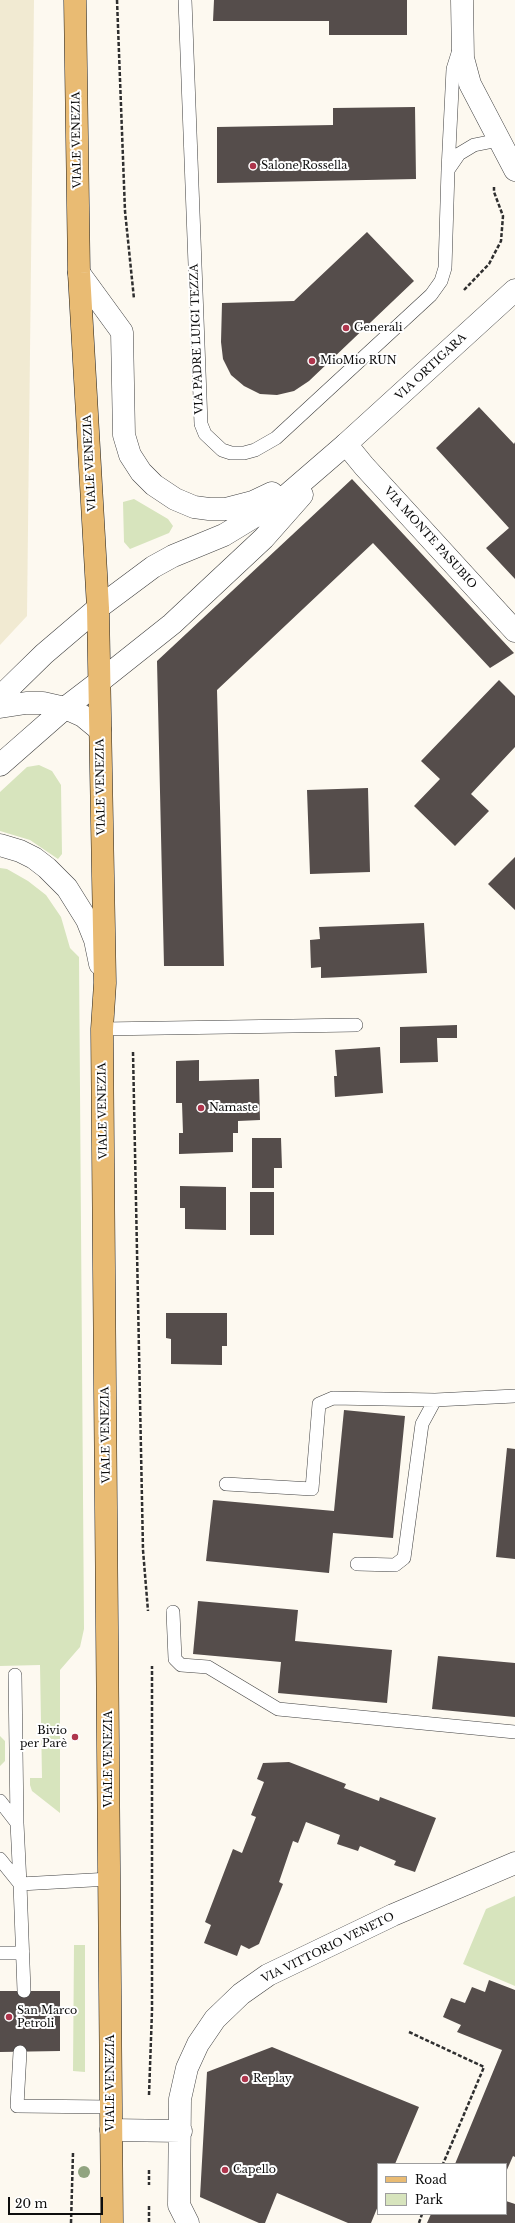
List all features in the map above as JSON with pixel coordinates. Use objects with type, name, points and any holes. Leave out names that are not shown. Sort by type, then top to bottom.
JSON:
[{"type":"main road","name":"VIALE VENEZIA","points":[[76,0],[79,273],[98,608],[105,983],[102,1029],[112,2223]]},
{"type":"street","points":[[462,0],[463,58],[470,84],[515,170]]},
{"type":"street","points":[[79,273],[122,332],[124,435],[130,455],[141,472],[154,485],[175,499],[194,507],[209,509],[226,509],[253,502],[286,487],[346,444]]},
{"type":"street","name":"VIA ORTIGARA","points":[[346,444],[515,290]]},
{"type":"street","points":[[0,697],[44,654],[98,608],[153,567],[173,556],[224,535],[280,501],[346,444]]},
{"type":"street","points":[[0,765],[65,708],[172,624],[264,538],[346,444]]},
{"type":"street","name":"VIA MONTE PASUBIO","points":[[346,444],[364,466],[515,631]]},
{"type":"street","points":[[0,707],[26,703],[43,703],[65,708],[83,716],[100,730]]},
{"type":"street","points":[[0,845],[20,851],[34,858],[47,868],[67,888],[87,920],[95,940],[105,983]]},
{"type":"street","name":"VIA VITTORIO VENETO","points":[[188,2223],[185,2221],[179,2205],[181,2131],[180,2099],[187,2068],[198,2044],[215,2019],[241,1994],[268,1975],[393,1915],[515,1863]]},
{"type":"street","points":[[111,2130],[181,2131]]},
{"type":"lane","name":"VIA PADRE LUIGI TEZZA","points":[[185,0],[201,424],[205,434],[222,450],[231,453],[255,450],[276,438],[431,295],[441,281],[445,268],[453,69],[462,43]]},
{"type":"lane","points":[[448,170],[459,154],[474,144],[499,140]]},
{"type":"lane","points":[[102,1029],[356,1025]]},
{"type":"lane","points":[[226,1484],[312,1489],[319,1404],[332,1398],[435,1400],[515,1396]]},
{"type":"lane","points":[[357,1564],[395,1565],[404,1558],[422,1424],[435,1400]]},
{"type":"lane","points":[[174,1612],[175,1659],[181,1664],[208,1667],[278,1709],[515,1732]]},
{"type":"lane","points":[[15,1675],[17,1823],[24,1991]]},
{"type":"lane","points":[[0,1801],[17,1823]]},
{"type":"lane","points":[[0,1859],[20,1884]]},
{"type":"lane","points":[[20,1884],[110,1879]]},
{"type":"lane","points":[[0,1953],[23,1953]]},
{"type":"lane","points":[[20,2052],[17,2106],[111,2107]]},
{"type":"path","points":[[117,0],[125,211],[134,303]]},
{"type":"path","points":[[460,294],[489,264],[501,241],[503,216],[494,192],[493,188],[495,186]]},
{"type":"path","points":[[133,1029],[143,1550],[148,1612]]},
{"type":"path","points":[[149,2095],[152,2011],[152,1659]]},
{"type":"path","points":[[409,2032],[484,2067],[443,2163]]},
{"type":"path","points":[[72,2223],[73,2153]]},
{"type":"shaded area","points":[[0,0],[34,0],[27,616],[0,645]]},
{"type":"green space","points":[[134,499],[168,519],[173,526],[169,533],[130,549],[124,542],[123,502]]},
{"type":"green space","points":[[39,765],[52,771],[61,785],[62,854],[58,859],[30,840],[0,831],[0,792],[27,767]]},
{"type":"green space","points":[[0,868],[7,869],[28,881],[46,895],[61,917],[70,948],[79,957],[84,1629],[80,1647],[60,1670],[60,1813],[32,1791],[30,1785],[30,1778],[42,1778],[40,1665],[0,1666]]},
{"type":"green space","points":[[0,1736],[5,1741],[5,1761],[0,1766]]},
{"type":"green space","points":[[515,1896],[515,1986],[463,1964],[486,1909]]},
{"type":"green space","points":[[74,1945],[85,1945],[85,2072],[73,2071]]},
{"type":"building","points":[[214,0],[407,0],[407,35],[329,35],[329,21],[213,21]]},
{"type":"building","points":[[415,107],[416,179],[217,183],[217,127],[333,125],[333,108]]},
{"type":"building","points":[[367,232],[414,281],[309,381],[294,391],[277,395],[260,394],[244,386],[231,375],[223,359],[221,342],[222,303],[294,301]]},
{"type":"building","points":[[479,407],[514,444],[515,442],[515,579],[486,548],[509,528],[436,448]]},
{"type":"building","points":[[352,479],[514,653],[490,668],[373,543],[217,690],[224,966],[164,966],[157,661]]},
{"type":"building","points":[[499,680],[515,696],[515,747],[471,794],[489,811],[455,846],[414,806],[440,779],[421,761]]},
{"type":"building","points":[[368,788],[370,872],[310,874],[307,790]]},
{"type":"building","points":[[515,857],[515,910],[488,884]]},
{"type":"building","points":[[424,923],[427,973],[321,978],[321,967],[311,968],[310,940],[320,939],[319,927]]},
{"type":"building","points":[[457,1025],[457,1038],[437,1038],[438,1062],[400,1063],[400,1027]]},
{"type":"building","points":[[380,1047],[383,1093],[335,1097],[334,1076],[337,1076],[335,1050]]},
{"type":"building","points":[[199,1060],[199,1081],[259,1079],[260,1120],[238,1121],[238,1133],[233,1133],[233,1152],[179,1154],[179,1133],[183,1133],[182,1103],[176,1103],[176,1061]]},
{"type":"building","points":[[252,1138],[281,1138],[282,1168],[274,1168],[274,1188],[252,1188]]},
{"type":"building","points":[[180,1186],[226,1187],[226,1230],[185,1229],[185,1208],[180,1208]]},
{"type":"building","points":[[250,1192],[274,1192],[274,1235],[250,1235]]},
{"type":"building","points":[[166,1313],[227,1313],[227,1346],[222,1346],[222,1365],[171,1364],[171,1339],[166,1338]]},
{"type":"building","points":[[344,1410],[405,1416],[393,1538],[333,1533],[329,1573],[206,1561],[213,1500],[334,1511]]},
{"type":"building","points":[[507,1448],[515,1449],[515,1559],[496,1557]]},
{"type":"building","points":[[198,1601],[298,1610],[295,1641],[392,1650],[387,1703],[278,1693],[281,1662],[193,1654]]},
{"type":"building","points":[[438,1656],[515,1663],[515,1717],[432,1709]]},
{"type":"building","points":[[289,1762],[346,1784],[344,1788],[379,1801],[380,1797],[436,1818],[415,1872],[394,1865],[396,1861],[360,1846],[358,1851],[337,1844],[340,1835],[306,1822],[298,1843],[293,1841],[279,1882],[283,1884],[259,1944],[249,1949],[241,1945],[237,1956],[204,1943],[211,1925],[205,1922],[233,1849],[242,1853],[256,1817],[251,1815],[264,1782],[257,1779],[263,1763]]},
{"type":"building","points":[[489,1980],[515,1990],[515,2157],[513,2156],[507,2170],[507,2163],[455,2163],[502,2050],[457,2032],[461,2025],[443,2017],[451,1998],[465,2003],[472,1987],[485,1992]]},
{"type":"building","points":[[0,1991],[60,1991],[60,2051],[0,2052]]},
{"type":"building","points":[[272,2047],[419,2107],[395,2163],[377,2163],[377,2208],[371,2223],[348,2223],[277,2193],[265,2223],[259,2223],[200,2197],[207,2072]]},
{"type":"building","points":[[507,2201],[515,2204],[515,2223],[427,2223],[431,2215],[507,2215]]},
{"type":"place","name":"Salone Rossella","points":[[253,166]]},
{"type":"place","name":"Generali","points":[[346,328]]},
{"type":"place","name":"MioMio RUN","points":[[312,361]]},
{"type":"place","name":"Namaste","points":[[201,1108]]},
{"type":"place","name":"Bivio per Parè","points":[[75,1737]]},
{"type":"place","name":"San Marco Petroli","points":[[9,2017]]},
{"type":"place","name":"Replay","points":[[245,2079]]},
{"type":"place","name":"Capello","points":[[225,2170]]}]
